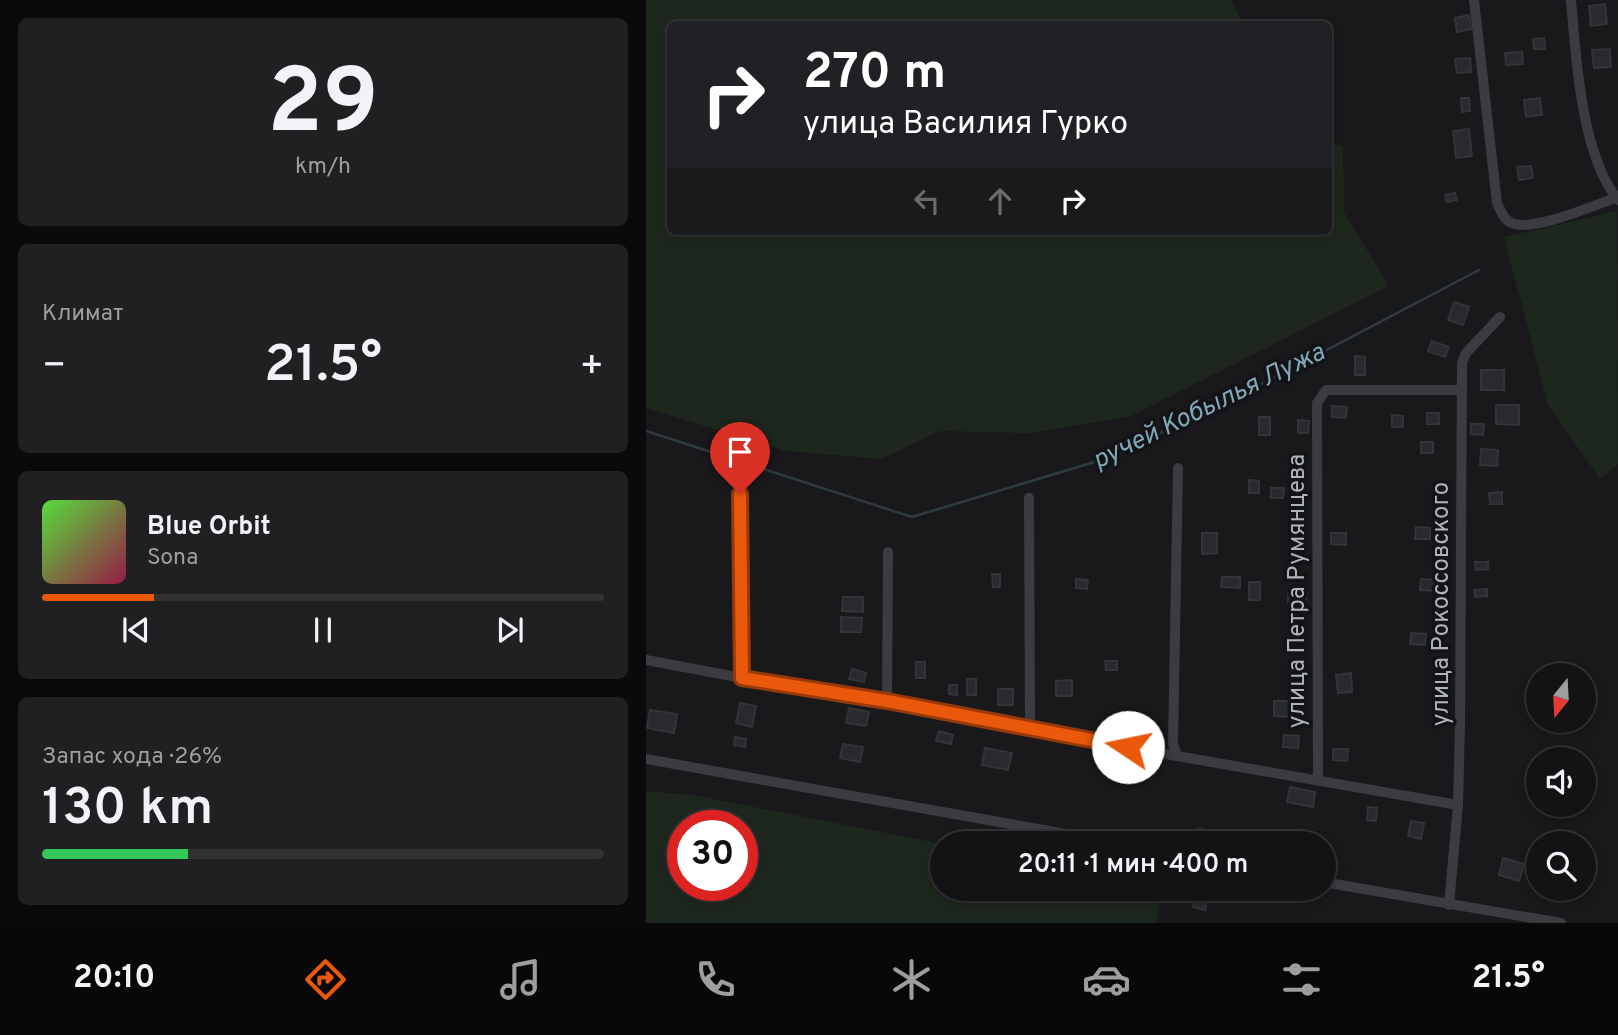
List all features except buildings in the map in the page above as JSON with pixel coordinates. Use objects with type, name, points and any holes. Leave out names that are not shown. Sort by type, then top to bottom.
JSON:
[{"type":"street","points":[[1474,0],[1497,203],[1504,217],[1514,224],[1545,222],[1617,200],[1595,155],[1586,126],[1571,0]]},
{"type":"street","name":"улица Рокоссовского","points":[[1449,905],[1458,805],[1462,363],[1466,353],[1500,317]]},
{"type":"street","name":"улица Петра Румянцева","points":[[1317,780],[1317,403],[1326,390],[1462,390]]},
{"type":"street","points":[[1177,756],[1173,744],[1178,468]]},
{"type":"street","points":[[740,494],[742,678]]},
{"type":"street","points":[[1029,498],[1030,727]]},
{"type":"street","points":[[887,701],[888,552]]},
{"type":"street","points":[[646,660],[1458,805]]},
{"type":"street","points":[[646,759],[1049,831]]},
{"type":"street","points":[[1336,884],[1561,923]]},
{"type":"shaded area","points":[[646,0],[1231,0],[1242,21],[667,21],[667,235],[1332,235],[1332,141],[1343,147],[1344,212],[1389,286],[1131,416],[1032,433],[940,431],[881,459],[787,451],[646,408]]},
{"type":"shaded area","points":[[1617,211],[1618,464],[1600,479],[1548,405],[1504,237]]},
{"type":"shaded area","points":[[646,791],[693,795],[930,842],[930,901],[1161,901],[1156,923],[646,923]]},
{"type":"waterway","name":"ручей Кобылья Лужа","points":[[646,431],[912,517],[1111,457],[1260,385],[1479,270]]},
{"type":"route","points":[[740,494],[742,678],[887,701],[1128,747]]}]
